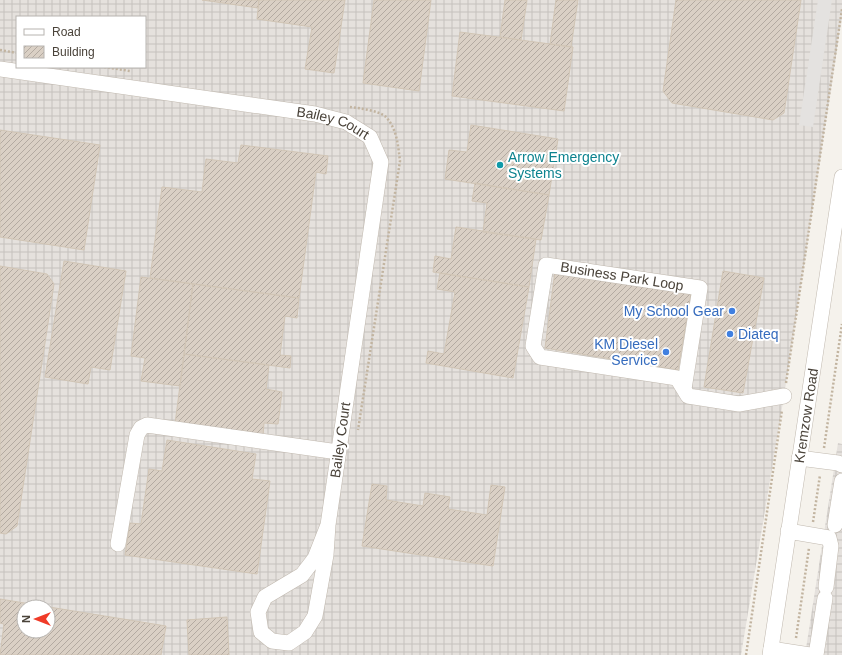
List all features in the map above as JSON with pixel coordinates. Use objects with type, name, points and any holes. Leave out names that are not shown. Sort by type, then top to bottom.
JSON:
[{"type":"street","name":"Bailey Court","points":[[0,69],[315,114],[346,122],[370,137],[381,162],[338,452],[328,525],[326,555],[315,616],[305,632],[289,643],[272,642],[261,632],[258,612],[265,597],[302,575],[315,558],[328,525]]},
{"type":"street","name":"Kremzow Road","points":[[770,652],[788,531],[837,242],[842,177]]},
{"type":"street","name":"Business Park Loop","points":[[684,389],[700,288],[546,265],[533,346],[540,358],[677,378],[688,396],[739,404],[784,396]]},
{"type":"street","points":[[118,544],[137,435],[141,428],[147,425],[338,452]]},
{"type":"street","points":[[800,458],[838,463],[842,465]]},
{"type":"street","points":[[835,525],[842,480]]},
{"type":"street","points":[[788,531],[827,537],[831,541],[816,655]]},
{"type":"street","points":[[770,652],[810,655]]},
{"type":"path","points":[[746,655],[842,10]]},
{"type":"path","points":[[0,50],[16,53]]},
{"type":"path","points":[[110,68],[135,72]]},
{"type":"path","points":[[348,106],[364,109],[385,116],[396,134],[400,160],[358,434]]},
{"type":"path","points":[[794,653],[842,324]]},
{"type":"shaded area","points":[[0,0],[842,0],[842,16],[784,396],[741,655],[0,655]]},
{"type":"shaded area","points":[[818,0],[832,0],[813,127],[799,125]]},
{"type":"shaded area","points":[[838,443],[842,444],[842,655],[805,655]]},
{"type":"building","points":[[202,0],[259,0],[258,8]]},
{"type":"building","points":[[259,0],[345,0],[334,73],[305,69],[312,27],[257,19]]},
{"type":"building","points":[[374,0],[431,0],[419,91],[363,83]]},
{"type":"building","points":[[505,0],[527,0],[521,40],[500,37]]},
{"type":"building","points":[[556,0],[578,0],[571,47],[550,44]]},
{"type":"building","points":[[676,0],[801,0],[784,113],[773,120],[672,103],[663,91]]},
{"type":"building","points":[[460,32],[573,47],[564,111],[452,96]]},
{"type":"building","name":"Arrow Emergency Systems","points":[[471,125],[558,139],[549,195],[445,179],[449,150],[467,152]]},
{"type":"building","points":[[0,130],[100,145],[84,250],[0,237]]},
{"type":"building","points":[[241,145],[328,156],[326,174],[316,172],[299,298],[150,278],[162,187],[202,192],[206,159],[238,163]]},
{"type":"building","points":[[475,183],[549,195],[541,240],[483,232],[487,203],[472,201]]},
{"type":"building","points":[[456,227],[536,239],[529,287],[433,272],[435,256],[451,259]]},
{"type":"building","points":[[64,261],[126,271],[110,370],[91,367],[88,384],[45,377]]},
{"type":"building","points":[[0,266],[47,274],[54,284],[17,526],[6,534],[0,533]]},
{"type":"building","points":[[555,271],[691,293],[678,370],[545,348]]},
{"type":"building","points":[[723,271],[764,278],[743,393],[704,387]]},
{"type":"building","points":[[440,273],[529,287],[513,378],[426,363],[428,351],[444,354],[455,292],[437,289]]},
{"type":"building","points":[[141,277],[193,284],[180,386],[141,381],[145,358],[131,356]]},
{"type":"building","points":[[193,284],[299,298],[297,318],[285,316],[280,355],[291,356],[290,368],[184,354]]},
{"type":"building","points":[[184,354],[269,365],[266,389],[282,392],[278,424],[264,423],[263,436],[175,424]]},
{"type":"building","points":[[167,440],[256,454],[252,479],[270,481],[257,574],[125,555],[130,523],[141,524],[149,469],[162,471]]},
{"type":"building","points":[[372,484],[387,486],[386,500],[423,506],[425,493],[450,497],[448,509],[487,515],[491,485],[505,487],[493,566],[362,546]]},
{"type":"building","points":[[0,599],[16,602],[16,639],[56,639],[56,608],[166,626],[161,655],[0,655],[4,624],[0,623]]},
{"type":"building","points":[[227,617],[229,655],[189,655],[187,620]]},
{"type":"place","name":"Arrow Emergency Systems","points":[[500,165]]},
{"type":"place","name":"My School Gear","points":[[732,311]]},
{"type":"place","name":"Diateq","points":[[730,334]]},
{"type":"place","name":"KM Diesel Service","points":[[666,352]]}]
